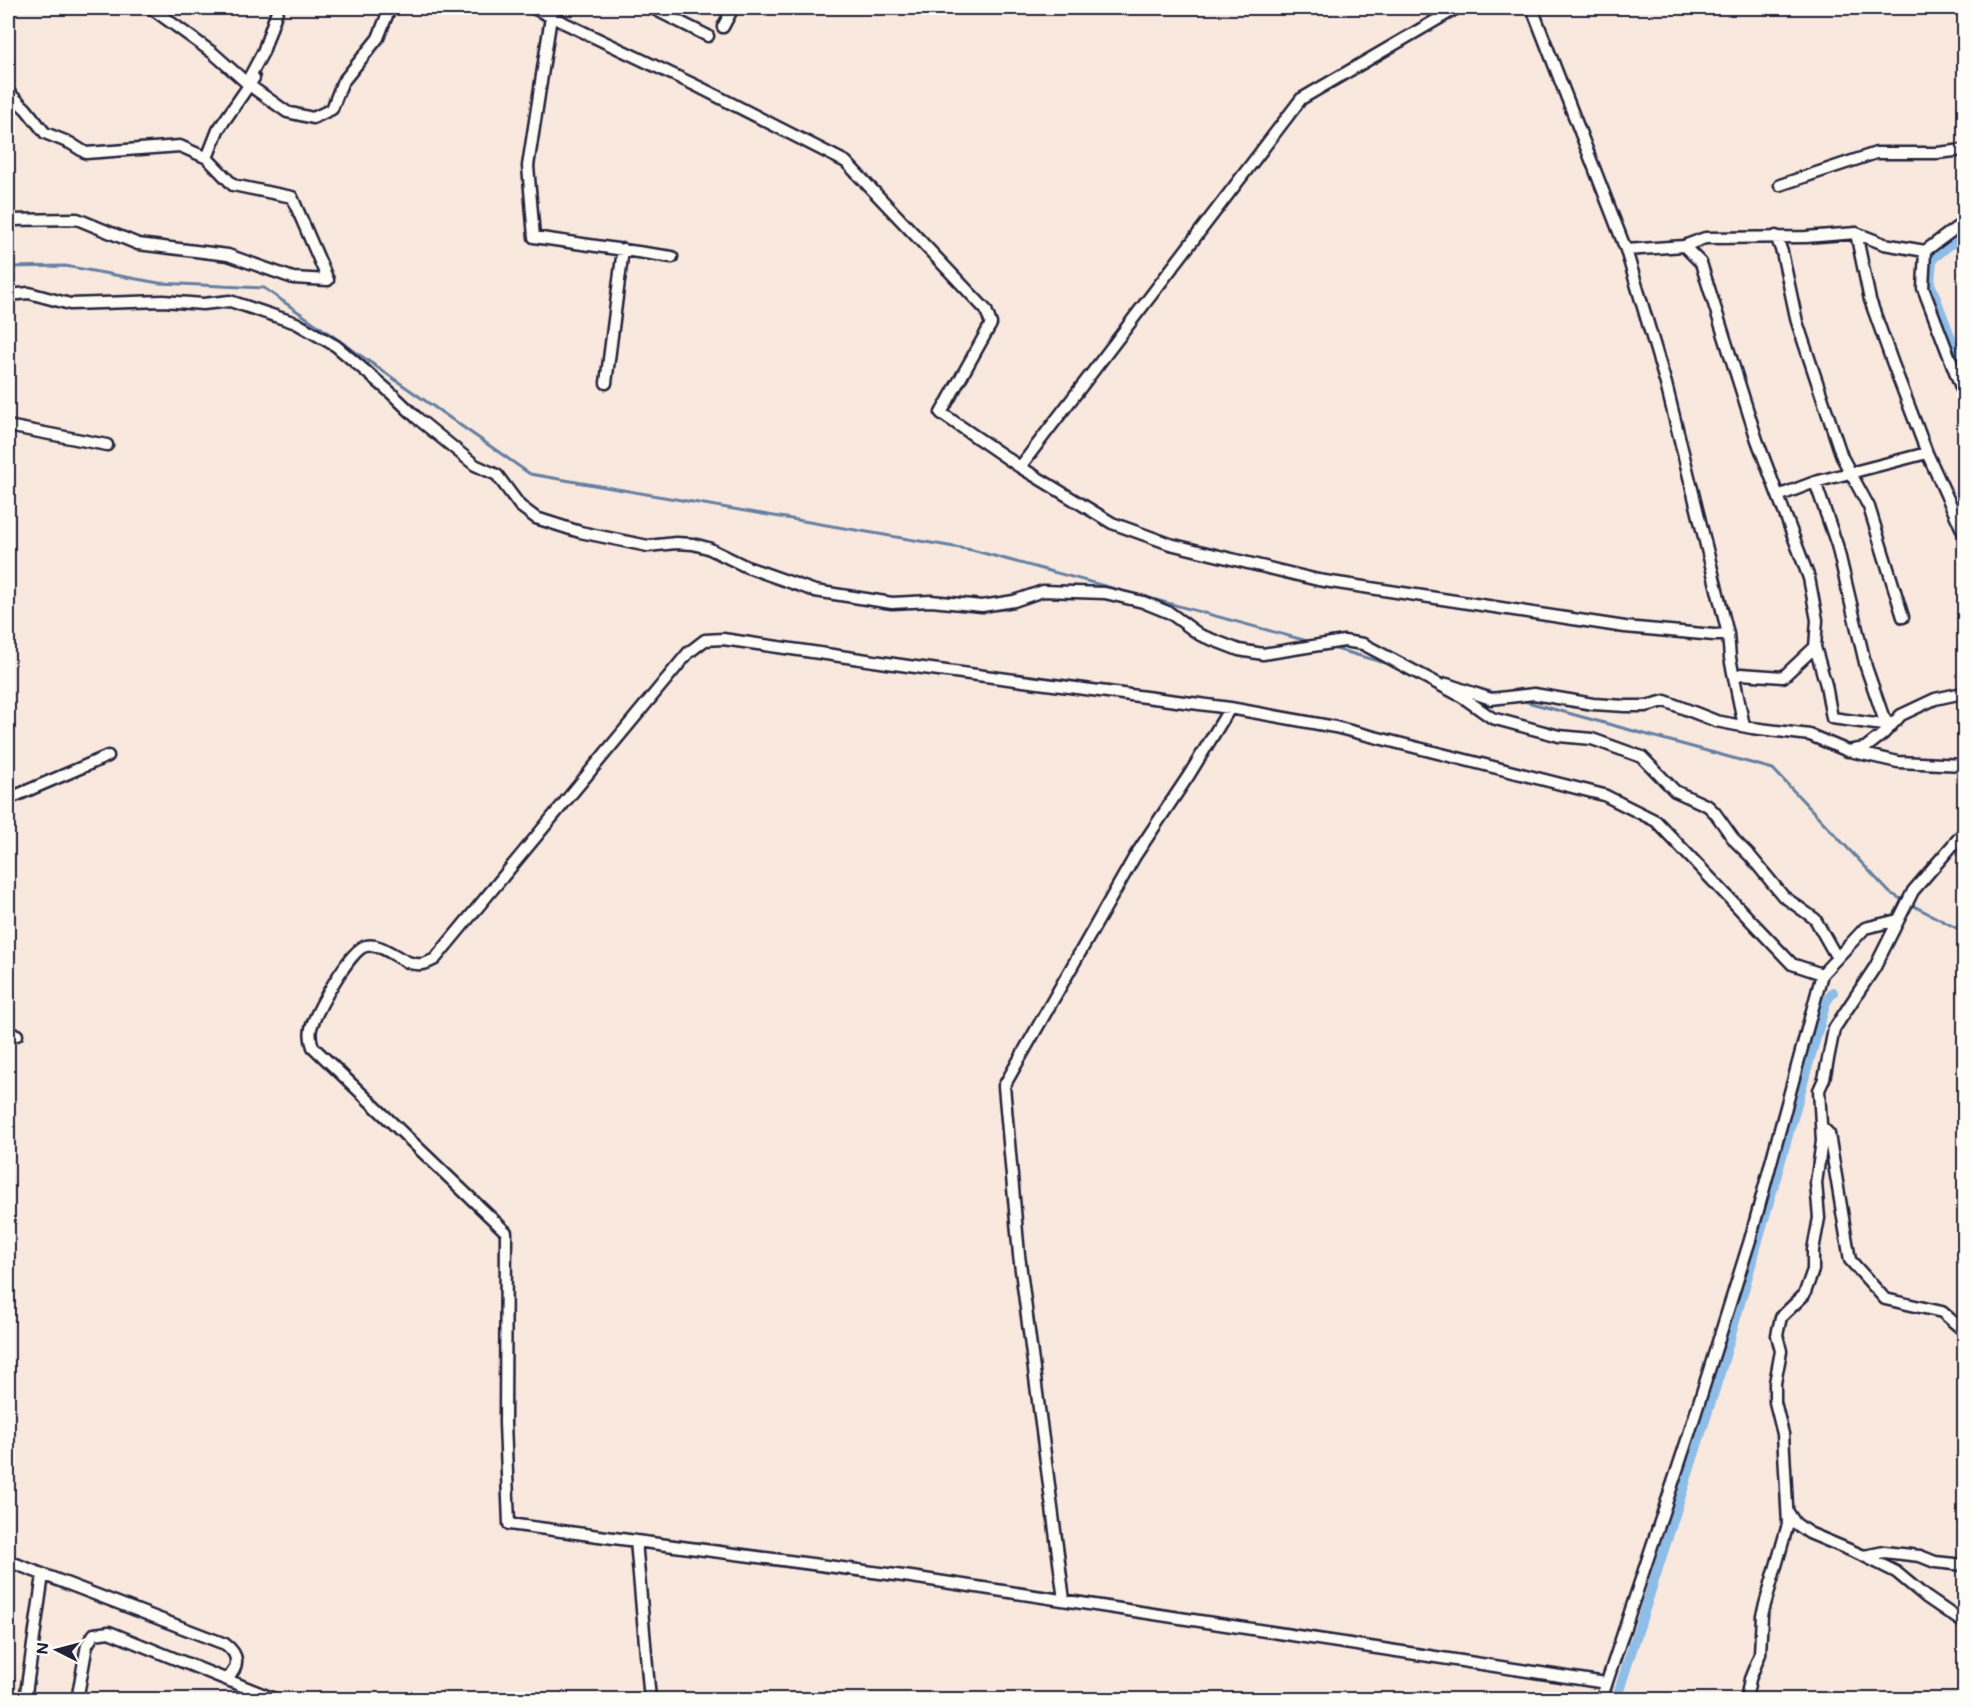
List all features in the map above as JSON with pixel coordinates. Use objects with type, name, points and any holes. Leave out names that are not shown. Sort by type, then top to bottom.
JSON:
[{"type":"street","points":[[151,8],[213,53],[249,86],[287,112],[313,118],[332,109],[342,83],[378,38],[390,8]]},
{"type":"street","points":[[207,158],[218,130],[254,78],[250,76],[263,52],[278,8]]},
{"type":"street","points":[[532,8],[699,87],[846,162],[986,310],[991,324],[941,413],[1020,467],[1112,524],[1170,544],[1318,580],[1625,627],[1714,636],[1728,634]]},
{"type":"street","points":[[652,8],[708,36]]},
{"type":"street","points":[[723,27],[733,8]]},
{"type":"street","points":[[1020,467],[1301,99],[1457,8]]},
{"type":"street","points":[[1532,8],[1626,250],[1666,384],[1728,634],[1744,726]]},
{"type":"street","points":[[551,17],[528,166],[534,237],[672,257]]},
{"type":"street","points":[[8,92],[26,109],[45,133],[86,153],[180,146],[207,158],[233,185],[292,196],[328,280],[293,278],[228,255],[138,244],[77,219],[8,220]]},
{"type":"street","points":[[1780,184],[1876,153],[1937,153],[1965,150]]},
{"type":"street","points":[[1626,250],[1684,246],[1705,238],[1806,237],[1856,233],[1884,244],[1925,251],[1965,222]]},
{"type":"street","points":[[1856,233],[1870,300],[1928,453],[1965,534]]},
{"type":"street","points":[[1776,236],[1782,252],[1797,322],[1842,457],[1869,507],[1903,617]]},
{"type":"street","points":[[1684,246],[1701,263],[1756,440],[1809,578],[1817,620],[1815,647],[1826,685],[1832,718],[1890,726]]},
{"type":"street","points":[[606,383],[623,249]]},
{"type":"street","points":[[1925,251],[1923,288],[1965,395]]},
{"type":"street","points":[[8,295],[29,293],[70,304],[163,301],[203,304],[230,302],[296,323],[336,346],[417,418],[475,465],[497,475],[520,506],[536,518],[580,532],[648,546],[693,544],[708,548],[747,567],[815,591],[892,603],[931,601],[982,606],[1014,601],[1043,591],[1105,593],[1143,602],[1170,613],[1200,635],[1239,650],[1263,654],[1344,641],[1363,644],[1461,696],[1492,718],[1559,736],[1592,739],[1642,757],[1675,791],[1707,806],[1715,813],[1735,841],[1751,856],[1783,896],[1815,919],[1837,958]]},
{"type":"street","points":[[8,426],[107,445]]},
{"type":"street","points":[[1778,496],[1815,482],[1928,453]]},
{"type":"street","points":[[1815,482],[1837,545],[1866,668],[1883,716],[1890,726]]},
{"type":"street","points":[[1606,1683],[911,1577],[509,1524],[505,1423],[506,1232],[313,1047],[309,1037],[312,1024],[346,962],[356,951],[365,946],[376,947],[409,962],[422,964],[435,959],[688,653],[705,640],[723,639],[908,666],[1230,708],[1335,728],[1604,795],[1656,821],[1792,964],[1822,974]]},
{"type":"street","points":[[1734,677],[1741,674],[1783,677],[1815,647]]},
{"type":"street","points":[[1432,681],[1468,690],[1491,699],[1534,694],[1593,704],[1624,706],[1646,706],[1665,701],[1716,721],[1810,735],[1848,751],[1898,762],[1965,765]]},
{"type":"street","points":[[1848,751],[1865,748],[1901,715],[1935,699],[1958,694],[1965,695]]},
{"type":"street","points":[[1064,1600],[1019,1255],[1004,1086],[1135,856],[1230,708]]},
{"type":"street","points":[[8,799],[108,756]]},
{"type":"street","points":[[1746,1700],[1750,1679],[1760,1654],[1762,1615],[1788,1524],[1783,1434],[1775,1402],[1775,1383],[1781,1351],[1777,1335],[1781,1317],[1804,1295],[1813,1270],[1813,1250],[1819,1218],[1816,1183],[1822,1141],[1819,1090],[1824,1079],[1834,1029],[1875,967],[1913,891],[1965,832]]},
{"type":"street","points":[[1601,1700],[1736,1283],[1822,974],[1865,928],[1898,920]]},
{"type":"street","points":[[1821,1126],[1829,1134],[1850,1260],[1885,1299],[1942,1312],[1965,1331]]},
{"type":"street","points":[[1788,1512],[1795,1523],[1809,1533],[1896,1572],[1926,1597],[1965,1623]]},
{"type":"street","points":[[636,1541],[650,1700]]},
{"type":"street","points":[[1864,1556],[1884,1552],[1965,1565]]},
{"type":"street","points":[[8,1561],[225,1644],[232,1649],[236,1661],[235,1671],[227,1679]]},
{"type":"street","points":[[25,1700],[43,1575]]},
{"type":"street","points":[[77,1700],[87,1645],[94,1634],[109,1632],[227,1679],[259,1696],[277,1700]]},
{"type":"waterway","points":[[1964,233],[1932,259],[1930,283],[1964,373]]},
{"type":"waterway","points":[[8,267],[65,266],[159,283],[264,288],[530,474],[972,550],[1311,642]]},
{"type":"waterway","points":[[1329,647],[1392,665]]},
{"type":"waterway","points":[[1433,676],[1447,680]]},
{"type":"waterway","points":[[1459,683],[1499,694]]},
{"type":"waterway","points":[[1520,700],[1773,769],[1890,893],[1905,901]]},
{"type":"waterway","points":[[1910,904],[1964,932]]},
{"type":"waterway","points":[[1616,1700],[1721,1370],[1826,1002],[1833,992]]}]
